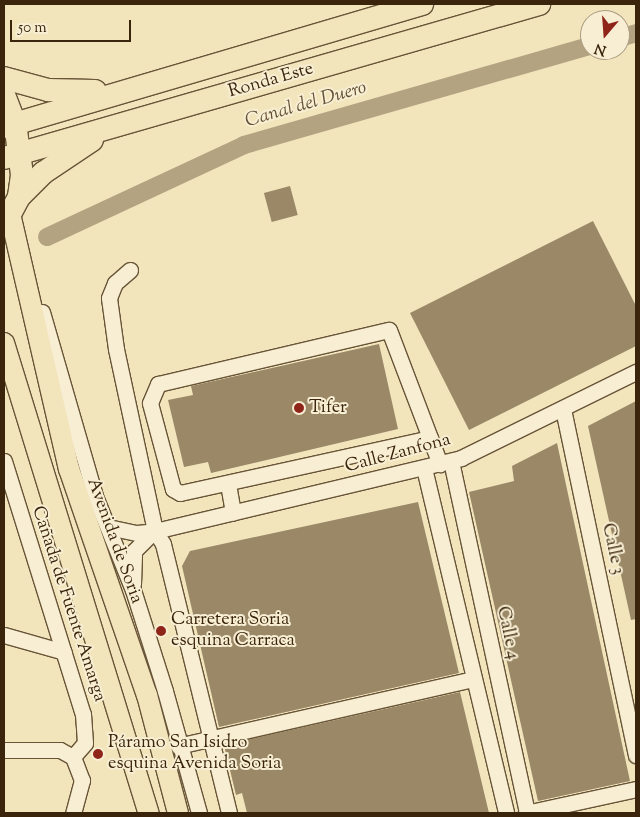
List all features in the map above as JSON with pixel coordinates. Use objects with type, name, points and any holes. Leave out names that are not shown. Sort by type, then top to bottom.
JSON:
[{"type":"highway","name":"Ronda Este","points":[[10,125],[116,92],[422,4]]},
{"type":"highway","name":"Ronda Este","points":[[12,155],[539,4]]},
{"type":"highway","points":[[4,78],[48,90],[116,92]]},
{"type":"highway","points":[[4,95],[10,125],[12,155],[11,213]]},
{"type":"highway","points":[[11,213],[54,164],[115,126]]},
{"type":"main road","name":"Avenida de Soria","points":[[11,213],[21,272],[69,468],[147,695],[178,813]]},
{"type":"main road","points":[[4,343],[149,813]]},
{"type":"street","points":[[130,270],[115,283],[108,298],[154,531],[163,544],[229,813]]},
{"type":"street","name":"Avenida de Soria","points":[[21,272],[38,299],[108,527],[133,590],[199,813]]},
{"type":"street","name":"Calle 4","points":[[228,484],[191,494],[173,489],[150,403],[158,384],[389,330],[430,438],[445,462],[527,813]]},
{"type":"street","name":"Calle Zanfona","points":[[108,527],[137,533],[154,531],[445,462],[563,409],[636,372]]},
{"type":"street","name":"Calle 3","points":[[563,409],[636,755]]},
{"type":"street","points":[[233,513],[228,484],[430,438]]},
{"type":"street","name":"Cañada de Fuente Amarga","points":[[4,461],[83,714],[85,743],[73,757]]},
{"type":"street","points":[[424,468],[506,813]]},
{"type":"street","points":[[133,590],[134,551],[154,531]]},
{"type":"street","points":[[4,635],[64,652]]},
{"type":"street","points":[[178,746],[474,679]]},
{"type":"street","points":[[4,750],[60,750],[73,757],[82,780],[73,813]]},
{"type":"street","points":[[527,813],[636,789]]},
{"type":"building","points":[[290,186],[298,215],[272,222],[264,193]]},
{"type":"building","points":[[593,221],[636,306],[636,346],[469,430],[410,313]]},
{"type":"building","points":[[379,344],[398,429],[211,473],[208,462],[184,467],[168,400],[193,395],[191,386]]},
{"type":"building","points":[[636,401],[636,619],[631,620],[588,426]]},
{"type":"building","points":[[557,443],[630,781],[538,801],[469,492],[514,481],[512,466]]},
{"type":"building","points":[[418,502],[459,673],[219,727],[182,566],[190,551]]},
{"type":"building","points":[[460,692],[489,813],[247,813],[242,793],[236,795],[224,745]]},
{"type":"waterway","name":"Canal del Duero","points":[[630,35],[636,33]]},
{"type":"waterway","name":"Canal del Duero","points":[[47,237],[244,145],[580,49]]},
{"type":"place","name":"Tifer","points":[[299,408]]},
{"type":"place","name":"Carretera Soria esquina Carraca","points":[[161,631]]},
{"type":"place","name":"Páramo San Isidro esquina Avenida Soria","points":[[98,754]]}]
